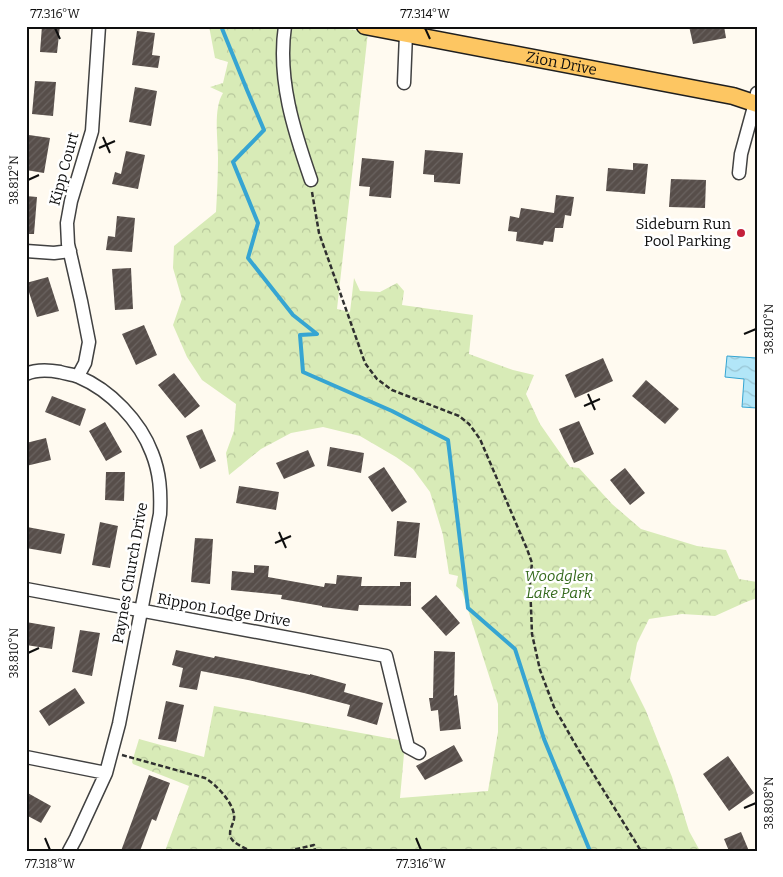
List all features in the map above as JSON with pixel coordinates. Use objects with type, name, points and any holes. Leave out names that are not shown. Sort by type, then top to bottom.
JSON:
[{"type":"main road","name":"Zion Drive","points":[[365,26],[407,30],[756,100]]},
{"type":"street","name":"Kipp Court","points":[[78,376],[85,363],[89,342],[68,244],[67,223],[71,200],[92,131],[99,26]]},
{"type":"street","points":[[285,26],[283,63],[286,96],[298,144],[311,180]]},
{"type":"street","points":[[404,83],[407,30]]},
{"type":"street","points":[[739,173],[740,154],[756,100]]},
{"type":"street","points":[[26,251],[54,253],[70,251]]},
{"type":"street","name":"Paynes Church Drive","points":[[26,374],[33,371],[50,370],[78,376],[108,395],[128,413],[147,442],[159,473],[161,493],[160,514],[119,724],[106,772],[69,851]]},
{"type":"street","name":"Rippon Lodge Drive","points":[[26,589],[386,656],[408,747],[418,753]]},
{"type":"street","points":[[26,758],[106,772]]},
{"type":"path","points":[[311,180],[319,233],[365,363],[377,379],[392,390],[459,416],[469,424],[480,439],[528,549],[532,563],[530,582],[532,634],[540,670],[554,707],[641,851]]},
{"type":"path","points":[[111,752],[205,778],[214,783],[233,808],[234,818],[230,828],[232,840],[250,851]]},
{"type":"path","points":[[288,851],[314,845],[315,851]]},
{"type":"green space","name":"Woodglen Lake Park","points":[[209,26],[327,26],[368,32],[337,309],[350,312],[354,278],[360,291],[380,292],[397,283],[404,291],[402,305],[473,315],[469,354],[513,370],[534,375],[526,394],[540,424],[570,467],[579,468],[612,504],[641,529],[697,546],[726,550],[739,579],[757,582],[757,598],[715,616],[682,614],[649,619],[637,643],[630,679],[646,711],[672,777],[689,831],[700,851],[165,851],[189,786],[133,764],[139,739],[204,757],[214,706],[404,741],[400,798],[488,791],[498,732],[498,704],[462,591],[456,586],[458,576],[449,574],[443,535],[430,492],[413,469],[360,436],[323,427],[291,433],[261,449],[229,475],[226,453],[234,431],[236,404],[202,380],[187,357],[173,325],[182,299],[173,268],[174,246],[216,212],[218,165],[217,116],[223,93],[210,87],[223,83],[228,62],[215,58]]},
{"type":"water","points":[[727,356],[757,358],[757,408],[742,407],[744,379],[725,377]]},
{"type":"building","points":[[42,26],[60,26],[57,53],[40,52]]},
{"type":"building","points":[[689,26],[724,26],[726,38],[693,44]]},
{"type":"building","points":[[137,31],[155,33],[152,55],[160,56],[158,68],[132,65]]},
{"type":"building","points":[[35,81],[56,82],[53,116],[32,114]]},
{"type":"building","points":[[135,87],[157,91],[151,126],[129,122]]},
{"type":"building","points":[[29,135],[50,138],[44,173],[26,170],[26,150]]},
{"type":"building","points":[[425,150],[463,153],[460,184],[434,182],[434,175],[423,174]]},
{"type":"building","points":[[126,151],[145,155],[138,189],[112,184],[115,172],[121,174]]},
{"type":"building","points":[[362,158],[394,161],[391,198],[369,196],[370,187],[359,186]]},
{"type":"building","points":[[633,163],[648,164],[645,194],[606,191],[608,168],[633,170]]},
{"type":"building","points":[[671,179],[706,180],[705,208],[669,207]]},
{"type":"building","points":[[556,195],[574,197],[571,216],[565,215],[563,228],[555,228],[553,242],[544,241],[543,245],[516,241],[517,232],[508,231],[510,216],[519,218],[521,208],[554,213]]},
{"type":"building","points":[[26,196],[37,197],[34,234],[26,234]]},
{"type":"building","points":[[117,216],[135,218],[132,252],[106,250],[108,236],[115,237]]},
{"type":"building","points":[[131,268],[133,309],[115,310],[112,269]]},
{"type":"building","points":[[48,277],[59,311],[37,317],[26,283]]},
{"type":"building","points":[[144,325],[157,355],[136,365],[122,334]]},
{"type":"building","points":[[603,358],[613,381],[575,398],[565,375]]},
{"type":"building","points":[[174,373],[200,406],[185,418],[158,385]]},
{"type":"building","points":[[646,380],[679,409],[665,424],[632,396]]},
{"type":"building","points":[[52,396],[86,409],[80,426],[45,412]]},
{"type":"building","points":[[579,421],[594,454],[574,463],[559,429]]},
{"type":"building","points":[[105,422],[122,452],[106,461],[89,431]]},
{"type":"building","points":[[202,429],[216,461],[200,469],[186,436]]},
{"type":"building","points":[[46,438],[51,460],[26,466],[26,443]]},
{"type":"building","points":[[330,447],[364,453],[361,473],[327,466]]},
{"type":"building","points":[[308,450],[315,466],[284,479],[276,463]]},
{"type":"building","points":[[384,467],[407,502],[392,512],[368,477]]},
{"type":"building","points":[[625,468],[645,493],[630,505],[610,480]]},
{"type":"building","points":[[106,472],[125,472],[124,501],[105,500]]},
{"type":"building","points":[[239,486],[279,492],[276,510],[236,503]]},
{"type":"building","points":[[397,521],[420,523],[416,558],[394,556]]},
{"type":"building","points":[[100,522],[118,526],[110,568],[92,565]]},
{"type":"building","points":[[27,527],[65,534],[61,554],[26,548]]},
{"type":"building","points":[[195,538],[213,539],[210,584],[191,582]]},
{"type":"building","points":[[254,565],[269,566],[268,577],[324,587],[325,583],[336,584],[337,575],[362,577],[361,586],[400,586],[400,582],[411,582],[411,606],[359,605],[358,611],[322,607],[281,599],[282,595],[231,590],[232,571],[254,573]]},
{"type":"building","points":[[436,595],[460,623],[446,636],[421,608]]},
{"type":"building","points":[[26,622],[55,627],[52,649],[26,645]]},
{"type":"building","points":[[80,630],[100,633],[92,676],[72,672]]},
{"type":"building","points":[[176,650],[310,674],[346,684],[344,692],[383,703],[377,725],[347,716],[350,705],[248,680],[201,671],[197,690],[179,687],[183,668],[172,665]]},
{"type":"building","points":[[434,651],[455,652],[454,696],[457,695],[461,729],[440,731],[438,710],[431,711],[429,698],[433,698]]},
{"type":"building","points":[[75,688],[85,703],[49,726],[39,711]]},
{"type":"building","points":[[166,701],[184,705],[176,742],[158,739]]},
{"type":"building","points":[[454,745],[463,761],[425,780],[416,766]]},
{"type":"building","points":[[728,756],[754,793],[729,811],[703,774]]},
{"type":"building","points":[[149,775],[170,783],[156,821],[152,819],[140,851],[121,851]]},
{"type":"building","points":[[26,792],[51,806],[41,823],[26,815]]},
{"type":"building","points":[[741,832],[749,851],[729,851],[724,839]]},
{"type":"waterway","points":[[221,26],[264,130],[233,162],[258,223],[248,258],[293,315],[317,334],[300,335],[303,372],[392,411],[448,440],[468,608],[515,649],[544,739],[590,851]]},
{"type":"place","name":"Sideburn Run Pool Parking","points":[[741,233]]}]
